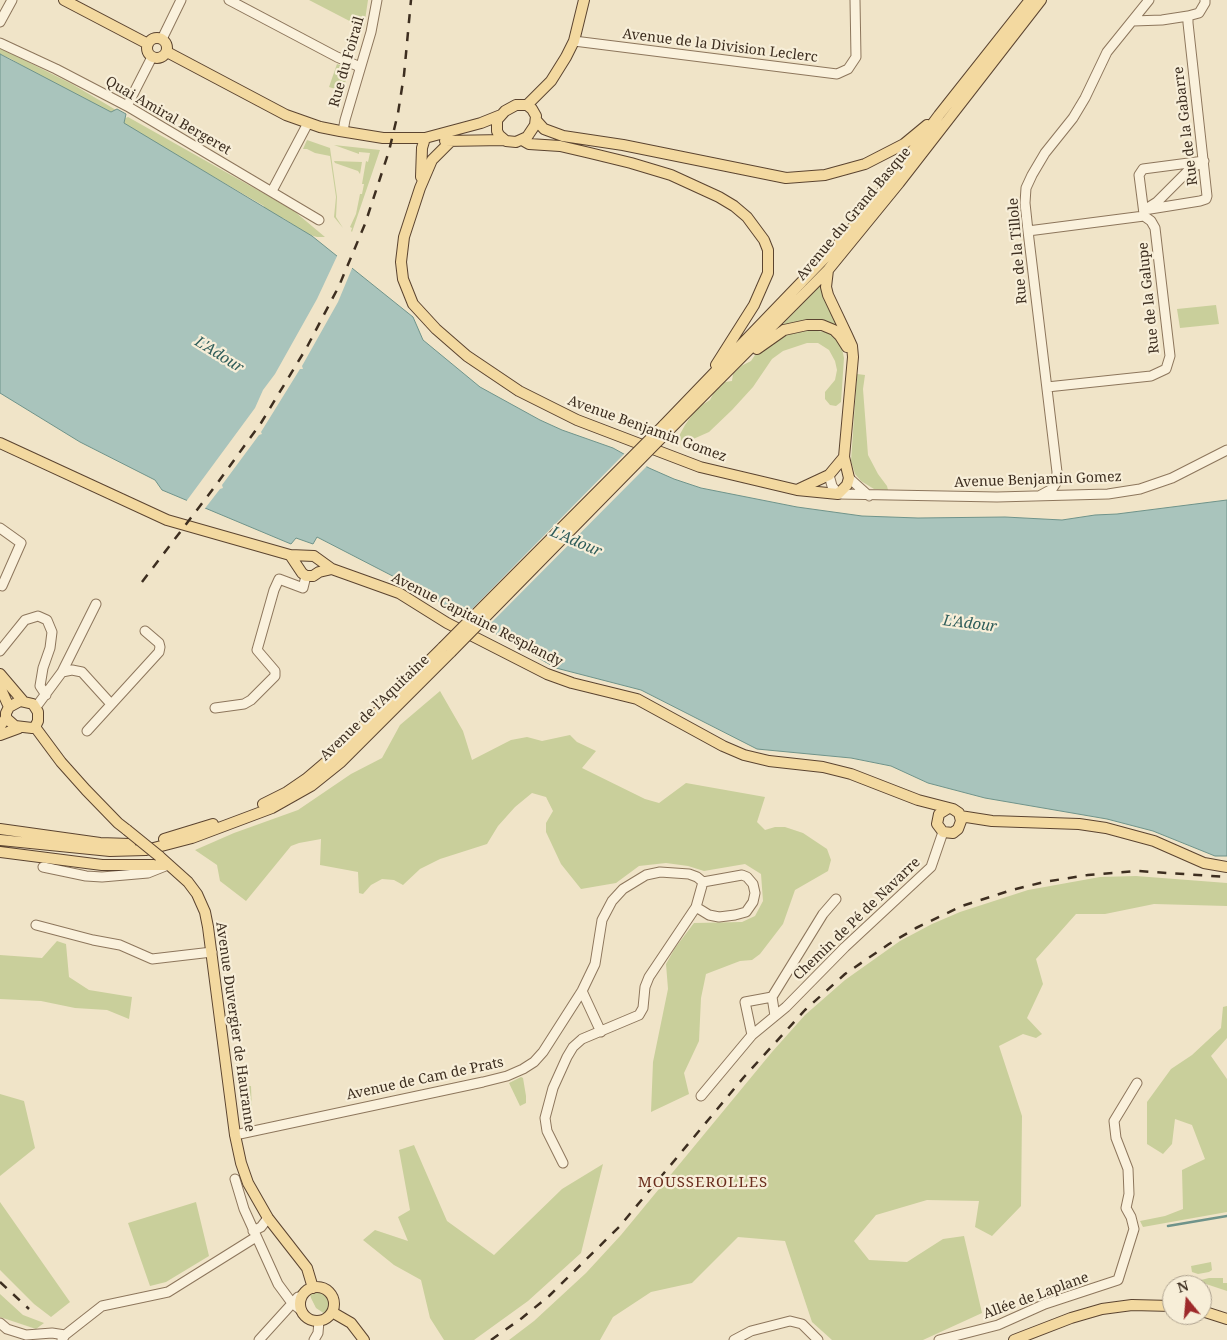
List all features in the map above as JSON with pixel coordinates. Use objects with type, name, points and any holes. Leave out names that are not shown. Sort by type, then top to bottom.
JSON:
[{"type":"main road","points":[[64,0],[148,44]]},
{"type":"main road","points":[[527,105],[551,81],[561,67],[574,41],[584,0]]},
{"type":"main road","name":"Avenue du Grand Basque","points":[[666,428],[705,383],[844,238],[882,192],[939,115],[1030,0]]},
{"type":"main road","name":"Avenue du Grand Basque","points":[[666,428],[731,368],[828,270],[899,183],[1041,0]]},
{"type":"main road","points":[[155,38],[162,39],[167,44],[167,52],[160,58],[152,57],[147,52],[148,44],[155,38]]},
{"type":"main road","points":[[167,52],[286,115],[308,124],[383,138],[425,138],[450,142],[504,140],[512,142],[522,140],[531,134],[536,120],[535,112],[527,105],[516,105],[505,111],[497,120],[497,131],[504,140]]},
{"type":"main road","points":[[425,138],[481,124],[501,115]]},
{"type":"main road","points":[[536,120],[544,129],[563,136],[640,148],[786,178],[825,175],[865,164],[884,156],[904,144],[939,115]]},
{"type":"main road","name":"Avenue Benjamin Gomez","points":[[420,188],[422,148],[425,138]]},
{"type":"main road","points":[[522,140],[529,144],[560,146],[644,166],[692,184],[734,206],[757,228],[768,250],[768,273],[754,305],[705,383]]},
{"type":"main road","name":"Avenue Benjamin Gomez","points":[[450,142],[432,160],[420,188],[404,237],[401,262],[403,279],[413,304],[436,329],[467,356],[519,391],[577,420],[700,467],[797,490],[838,494]]},
{"type":"main road","points":[[631,163],[630,153],[640,148]]},
{"type":"main road","points":[[640,148],[649,155],[649,161],[644,166]]},
{"type":"main road","points":[[828,270],[826,287],[828,295],[852,346],[853,370],[844,457],[849,478],[844,488],[838,494]]},
{"type":"main road","points":[[731,368],[784,330],[807,325],[822,325],[834,330],[840,336],[847,348],[853,370]]},
{"type":"main road","points":[[447,649],[666,428]]},
{"type":"main road","points":[[0,442],[167,520],[290,556],[314,556],[320,561],[319,572]]},
{"type":"main road","points":[[797,490],[829,475],[844,457]]},
{"type":"main road","points":[[290,556],[306,576],[313,576],[332,568]]},
{"type":"main road","points":[[299,567],[301,560],[306,556]]},
{"type":"main road","name":"Avenue Capitaine Resplandy","points":[[320,561],[332,568],[399,593],[447,623],[547,674],[572,683],[638,699],[723,746],[768,761],[823,767],[851,774],[918,800],[947,808]]},
{"type":"main road","name":"Avenue de l'Aquitaine","points":[[0,829],[100,843],[135,844],[166,839],[218,822],[268,802],[306,779],[333,756],[447,649]]},
{"type":"main road","name":"Avenue de l'Aquitaine","points":[[0,840],[110,851],[146,850],[192,838],[264,811],[290,799],[333,769],[352,752],[447,649]]},
{"type":"main road","points":[[0,674],[24,701]]},
{"type":"main road","points":[[0,687],[8,707],[3,722],[19,728],[28,729],[35,727],[39,717],[36,707],[24,701],[17,702],[8,707]]},
{"type":"main road","name":"Avenue Duvergier de Hauranne","points":[[35,727],[61,762],[86,790],[118,823],[188,882],[201,903],[208,927],[212,952],[241,1163],[248,1183],[268,1218],[307,1268],[313,1288]]},
{"type":"main road","points":[[0,735],[19,728]]},
{"type":"main road","name":"Avenue Capitaine Resplandy","points":[[918,800],[936,820]]},
{"type":"main road","points":[[960,827],[962,821],[956,811],[947,808],[938,814],[936,820],[938,827],[943,832],[953,833],[960,827],[992,821]]},
{"type":"main road","points":[[960,816],[992,821],[1078,824],[1106,828],[1154,841],[1204,863],[1227,867]]},
{"type":"main road","points":[[0,852],[102,865],[169,865]]},
{"type":"main road","points":[[313,1288],[324,1288],[329,1292],[334,1301],[332,1312],[319,1321],[309,1318],[302,1311],[297,1299],[313,1288]]},
{"type":"main road","points":[[1014,1340],[1102,1309],[1132,1305],[1162,1306]]},
{"type":"main road","points":[[332,1312],[350,1323],[364,1340]]},
{"type":"main road","points":[[1212,1314],[1227,1318]]},
{"type":"street","points":[[0,22],[12,0]]},
{"type":"street","points":[[162,39],[181,0]]},
{"type":"street","points":[[229,0],[337,57],[360,67]]},
{"type":"street","name":"Rue du Foirail","points":[[343,131],[344,120],[367,44],[376,0]]},
{"type":"street","name":"Avenue de la Division Leclerc","points":[[574,41],[837,74],[848,69],[856,57],[855,0]]},
{"type":"street","name":"Rue de la Tillole","points":[[1039,496],[1052,489],[1056,483],[1057,472],[1028,231],[1025,203],[1026,188],[1045,153],[1073,118],[1086,98],[1107,52],[1149,0]]},
{"type":"street","points":[[1133,21],[1162,20],[1188,16],[1198,13],[1205,0]]},
{"type":"street","name":"Rue de la Gabarre","points":[[1144,213],[1200,201],[1208,196],[1188,16]]},
{"type":"street","name":"Quai Amiral Bergeret","points":[[0,43],[127,106],[319,220]]},
{"type":"street","points":[[127,106],[152,57]]},
{"type":"street","points":[[272,191],[308,124]]},
{"type":"street","points":[[1028,231],[1144,213],[1191,168],[1204,161]]},
{"type":"street","name":"Rue de la Galupe","points":[[1047,386],[1151,376],[1166,369],[1170,356],[1155,228],[1144,213],[1139,175],[1143,170],[1204,161]]},
{"type":"street","name":"Avenue Benjamin Gomez","points":[[838,494],[869,496],[1039,496],[1108,494],[1140,489],[1172,478],[1227,450]]},
{"type":"street","points":[[829,475],[832,486],[838,494]]},
{"type":"street","points":[[849,478],[869,496]]},
{"type":"street","points":[[0,528],[21,543],[2,586]]},
{"type":"street","points":[[215,708],[244,704],[251,700],[275,676],[275,670],[259,655],[257,650],[274,590],[279,579],[303,588],[306,576]]},
{"type":"street","points":[[36,707],[62,672],[96,604]]},
{"type":"street","points":[[0,651],[25,620],[38,616],[47,620],[52,632],[50,648],[43,668],[40,686],[46,695]]},
{"type":"street","points":[[87,730],[159,652],[158,643],[145,631]]},
{"type":"street","points":[[62,672],[72,670],[82,672],[111,704]]},
{"type":"street","name":"Chemin de Pé de Navarre","points":[[701,1096],[752,1035],[775,1016],[845,947],[931,867],[943,832]]},
{"type":"street","points":[[44,868],[102,877],[148,874],[169,865]]},
{"type":"street","name":"Avenue de Cam de Prats","points":[[236,1135],[515,1073],[534,1062],[543,1052],[582,991],[595,964],[602,920],[612,901],[623,890],[646,875],[660,872],[689,874],[703,882]]},
{"type":"street","points":[[563,1163],[547,1131],[546,1118],[549,1100],[567,1057],[574,1047],[582,1039],[639,1015],[643,1008],[645,987],[649,977],[696,907],[703,882],[742,875],[752,884],[755,893],[753,902],[746,912],[727,916],[709,915],[696,907]]},
{"type":"street","name":"Chemin de Pé de Navarre","points":[[772,997],[823,914],[836,899]]},
{"type":"street","points":[[36,924],[93,940],[120,945],[152,959],[212,952]]},
{"type":"street","points":[[582,991],[600,1032]]},
{"type":"street","points":[[752,1035],[745,1002],[772,997],[775,1016]]},
{"type":"street","name":"Allée de Laplane","points":[[939,1340],[998,1325],[1045,1304],[1118,1280],[1134,1228],[1126,1208],[1129,1194],[1128,1169],[1114,1128],[1114,1121],[1137,1083]]},
{"type":"street","points":[[236,1179],[240,1200],[278,1284],[284,1293],[297,1299],[258,1340]]},
{"type":"street","points":[[0,1323],[7,1328],[26,1335],[52,1332],[66,1338],[102,1306],[168,1292],[255,1234],[268,1218]]},
{"type":"street","points":[[314,1340],[318,1333],[319,1321]]},
{"type":"street","points":[[734,1340],[751,1331],[790,1321],[802,1324],[818,1340]]},
{"type":"green space","points":[[309,0],[368,0],[364,27],[363,28]]},
{"type":"green space","points":[[0,48],[72,84],[116,110],[113,113],[106,110],[29,70],[0,54]]},
{"type":"green space","points":[[337,64],[350,69],[342,91],[329,87]]},
{"type":"green space","points":[[128,117],[294,211],[325,237],[307,234],[283,218],[263,210],[264,206],[124,125],[123,119]]},
{"type":"green space","points":[[307,140],[330,148],[337,197],[336,217],[343,228],[334,217],[336,197],[330,156],[303,149]]},
{"type":"green space","points":[[334,145],[380,150],[352,232],[350,227],[356,214],[360,194],[362,194],[366,161],[368,162],[370,153],[359,152],[359,154]]},
{"type":"green space","points":[[334,161],[362,162],[360,174],[358,171]]},
{"type":"green space","points":[[821,285],[823,297],[839,326],[780,327]]},
{"type":"green space","points":[[1216,305],[1219,324],[1180,328],[1177,309]]},
{"type":"green space","points":[[811,330],[831,333],[841,344],[844,358],[841,402],[836,406],[830,405],[825,399],[825,392],[835,380],[837,370],[829,350],[818,343],[807,343],[783,351],[772,359],[753,387],[709,432],[691,440],[681,441],[679,436],[697,408],[710,400],[714,392],[725,382],[732,381],[733,374],[741,366],[751,361],[757,352],[772,341],[790,334]]},
{"type":"green space","points":[[857,374],[865,375],[863,389],[868,455],[888,490],[874,489],[861,481],[855,474],[851,461]]},
{"type":"green space","points":[[440,691],[463,731],[472,760],[511,740],[527,737],[542,741],[570,735],[577,742],[596,751],[582,768],[645,799],[659,803],[686,783],[765,797],[757,822],[765,830],[785,827],[803,833],[827,849],[831,860],[828,871],[795,890],[783,924],[760,954],[752,960],[740,961],[706,974],[701,998],[699,1041],[684,1073],[689,1094],[651,1112],[653,1062],[668,989],[666,964],[675,948],[694,923],[742,922],[755,916],[763,901],[761,874],[745,864],[704,871],[688,866],[666,863],[639,866],[616,883],[581,889],[561,864],[546,832],[546,823],[553,811],[546,797],[532,793],[515,807],[498,826],[487,844],[440,859],[420,869],[403,885],[394,880],[382,879],[371,885],[363,894],[359,893],[358,872],[320,865],[321,839],[291,846],[246,901],[220,881],[217,865],[195,850],[234,833],[298,810],[351,774],[382,758],[400,725]]},
{"type":"green space","points":[[1136,876],[1227,883],[1227,906],[1154,904],[1105,914],[1076,914],[1036,959],[1043,984],[1027,1018],[1042,1034],[1036,1038],[1023,1034],[999,1046],[1022,1116],[1021,1206],[992,1236],[975,1227],[979,1201],[927,1200],[876,1215],[854,1241],[869,1260],[907,1262],[943,1239],[964,1236],[982,1313],[923,1340],[832,1340],[812,1322],[785,1241],[738,1237],[692,1283],[651,1292],[613,1317],[600,1340],[509,1340],[534,1321],[586,1273],[621,1235],[772,1052],[805,1015],[845,980],[900,941],[960,912],[1028,890],[1100,877]]},
{"type":"green space","points":[[57,941],[66,944],[69,977],[89,990],[132,997],[129,1019],[107,1010],[75,1008],[41,1001],[0,999],[0,955],[42,958]]},
{"type":"green space","points":[[1227,1006],[1227,1038],[1211,1056],[1227,1079],[1227,1212],[1143,1227],[1140,1221],[1165,1216],[1183,1209],[1182,1170],[1205,1159],[1192,1125],[1175,1119],[1172,1144],[1163,1154],[1147,1144],[1147,1102],[1171,1069],[1192,1055],[1221,1028],[1223,1007]]},
{"type":"green space","points":[[521,1077],[523,1078],[526,1103],[520,1106],[509,1083]]},
{"type":"green space","points":[[251,1086],[253,1122],[248,1119],[238,1088]]},
{"type":"green space","points":[[0,1094],[24,1101],[35,1148],[0,1176]]},
{"type":"green space","points":[[414,1145],[447,1221],[494,1255],[562,1189],[603,1164],[581,1253],[528,1301],[474,1340],[444,1340],[430,1318],[421,1280],[394,1265],[363,1240],[375,1230],[408,1241],[398,1217],[410,1210],[399,1150]]},
{"type":"green space","points":[[0,1202],[70,1302],[51,1317],[34,1304],[0,1270]]},
{"type":"green space","points":[[196,1202],[209,1256],[166,1282],[150,1286],[128,1223]]},
{"type":"green space","points":[[1211,1262],[1212,1270],[1209,1272],[1198,1274],[1192,1272],[1191,1266]]},
{"type":"green space","points":[[1212,1278],[1223,1278],[1223,1283],[1227,1283],[1227,1291],[1212,1286]]},
{"type":"green space","points":[[318,1291],[325,1293],[330,1299],[329,1310],[325,1314],[316,1308],[311,1298],[310,1294]]},
{"type":"green space","points":[[0,1294],[23,1315],[44,1323],[36,1329],[0,1317]]},
{"type":"water","name":"L'Adour","points":[[0,54],[111,112],[117,109],[126,114],[124,123],[312,236],[413,317],[423,340],[480,387],[540,420],[613,448],[649,468],[674,479],[701,488],[797,507],[862,516],[918,518],[1005,517],[1062,520],[1227,500],[1227,856],[1215,856],[1153,831],[1107,819],[985,798],[928,783],[891,766],[851,758],[757,749],[641,690],[556,668],[412,586],[317,537],[313,544],[296,538],[291,544],[162,490],[155,480],[80,442],[0,393]]},
{"type":"pier","points":[[338,254],[353,266],[338,302],[302,366],[303,369],[300,369],[261,432],[262,434],[259,435],[222,485],[223,488],[220,489],[203,511],[185,503],[255,408],[263,390],[275,374],[317,299]]},
{"type":"pier","points":[[626,452],[648,465],[484,630],[463,618]]},
{"type":"waterway","points":[[1168,1226],[1227,1216]]},
{"type":"railway","points":[[142,582],[261,423],[307,347],[339,286],[365,224],[389,151],[404,75],[411,0]]},
{"type":"railway","points":[[491,1340],[549,1296],[619,1227],[744,1077],[805,1010],[845,974],[889,944],[916,928],[962,906],[1044,882],[1088,875],[1138,871],[1227,877]]},
{"type":"railway","points":[[0,1282],[29,1309]]},
{"type":"district","name":"MOUSSEROLLES","points":[[703,1183]]}]
